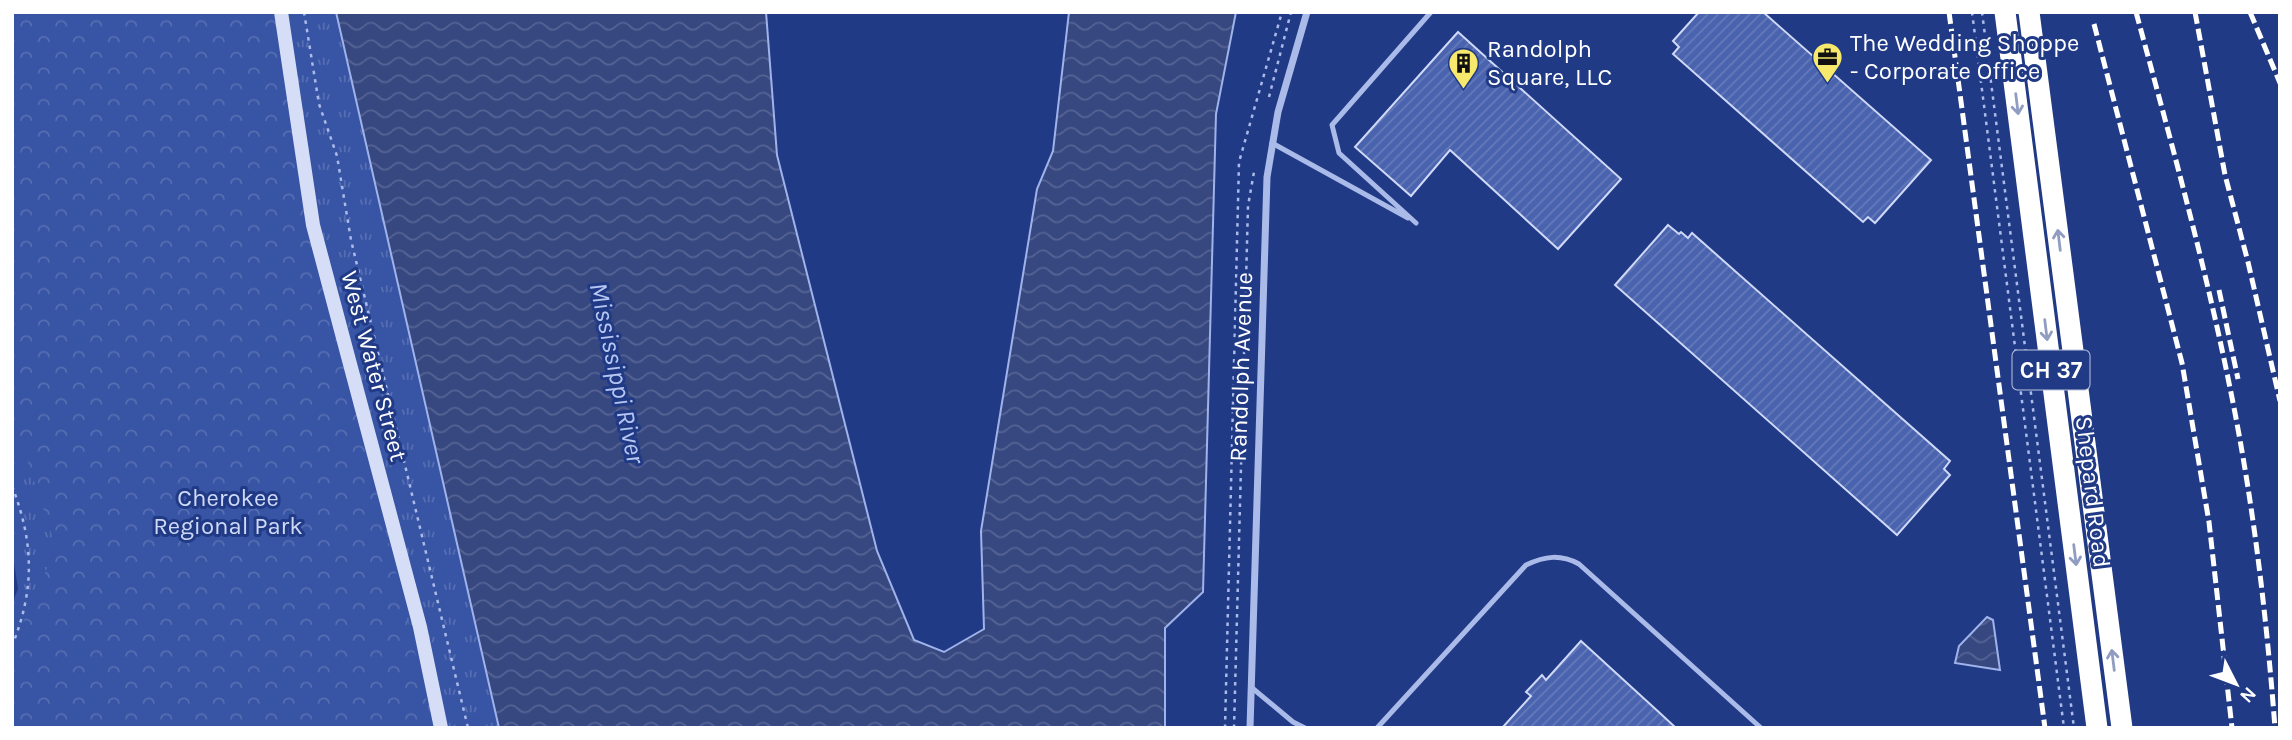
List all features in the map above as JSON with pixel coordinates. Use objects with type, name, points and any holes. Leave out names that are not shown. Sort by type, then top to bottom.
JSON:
[{"type":"highway","name":"Shepard Road","points":[[2005,12],[2098,728]]},
{"type":"highway","name":"Shepard Road","points":[[2029,12],[2122,728]]},
{"type":"street","name":"West Water Street","points":[[281,12],[313,225],[420,627],[441,728]]},
{"type":"street","name":"Randolph Avenue","points":[[1250,728],[1265,213],[1272,143],[1289,70],[1307,12]]},
{"type":"lane","points":[[1272,143],[1416,223],[1339,153],[1332,125],[1431,12]]},
{"type":"lane","points":[[1377,728],[1526,565],[1540,558],[1556,556],[1569,558],[1579,564],[1761,728]]},
{"type":"lane","points":[[1251,687],[1294,725],[1305,728]]},
{"type":"path","points":[[304,12],[319,104],[337,156],[351,240],[468,728]]},
{"type":"path","points":[[1226,728],[1239,162],[1282,12]]},
{"type":"path","points":[[1972,12],[2064,728]]},
{"type":"path","points":[[1982,12],[2074,728]]},
{"type":"path","points":[[12,486],[26,529],[30,554],[29,589],[22,621],[12,646]]},
{"type":"green space","name":"Cherokee Regional Park","points":[[12,12],[336,12],[499,728],[12,728],[12,604],[18,589],[12,549]]},
{"type":"green space","name":"Cherokee Regional Park","points":[[12,12],[275,12],[313,225],[433,728],[12,728],[12,647],[56,548],[23,447],[12,429]]},
{"type":"water","name":"Mississippi River","points":[[336,12],[766,12],[777,155],[877,551],[914,640],[944,652],[984,629],[981,531],[1037,189],[1053,151],[1069,12],[1236,12],[1216,114],[1203,592],[1165,628],[1165,728],[499,728]]},
{"type":"water","points":[[1987,617],[1993,620],[2000,670],[1955,663],[1959,646]]},
{"type":"building","points":[[1699,12],[1763,12],[1931,160],[1875,223],[1868,217],[1863,222],[1673,54],[1679,47],[1673,41]]},
{"type":"building","name":"Randolph Square, LLC","points":[[1458,32],[1621,179],[1558,249],[1450,150],[1411,196],[1355,147]]},
{"type":"building","points":[[1668,225],[1688,238],[1692,233],[1950,461],[1944,469],[1950,475],[1897,535],[1615,285]]},
{"type":"building","points":[[1581,641],[1676,728],[1502,728],[1531,696],[1526,692],[1542,675],[1546,680]]},
{"type":"railway","points":[[1949,12],[2045,728]]},
{"type":"railway","points":[[2136,12],[2202,262],[2235,413],[2260,570],[2275,728]]},
{"type":"railway","points":[[2195,12],[2225,175],[2280,401]]},
{"type":"railway","points":[[2250,12],[2280,83]]},
{"type":"railway","points":[[2094,24],[2182,363],[2209,522],[2232,728]]},
{"type":"railway","points":[[2219,290],[2238,379]]},
{"type":"place","name":"The Wedding Shoppe - Corporate Office","points":[[1827,84]]},
{"type":"place","name":"Randolph Square, LLC","points":[[1464,90]]}]
